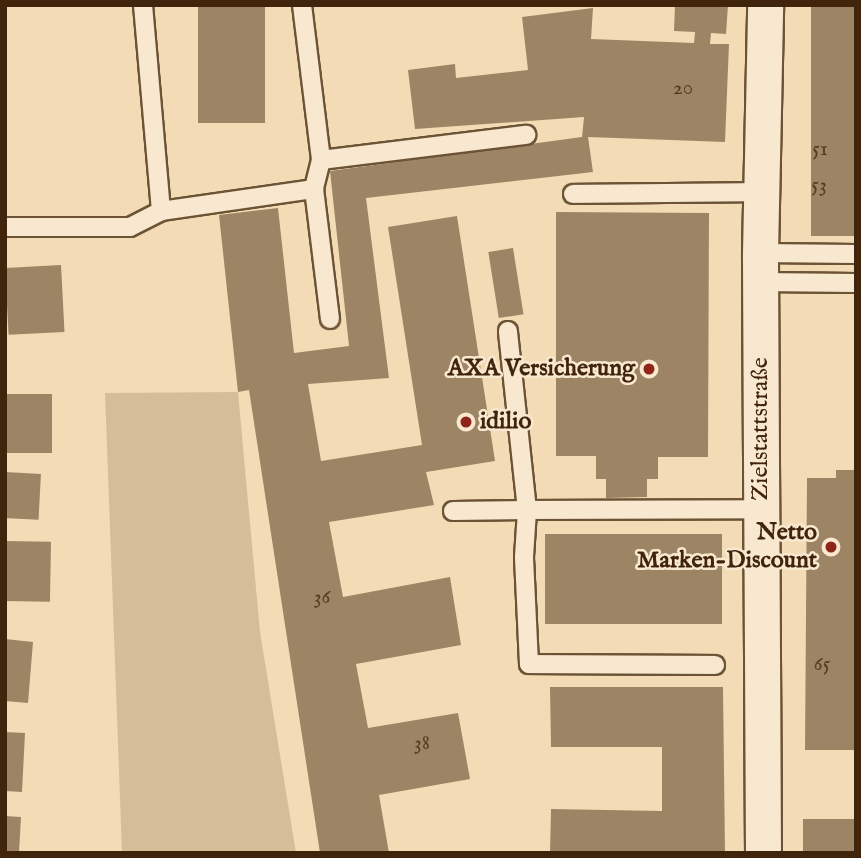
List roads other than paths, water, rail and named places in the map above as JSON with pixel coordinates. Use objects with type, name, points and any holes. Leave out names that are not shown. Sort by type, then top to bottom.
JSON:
[{"type":"street","name":"Zielstattstraße","points":[[763,853],[760,192],[765,5]]},
{"type":"lane","points":[[143,5],[161,211]]},
{"type":"lane","points":[[302,5],[321,160],[314,189],[330,318]]},
{"type":"lane","points":[[321,160],[526,135]]},
{"type":"lane","points":[[5,227],[130,227],[161,211],[314,189]]},
{"type":"lane","points":[[573,194],[760,192]]},
{"type":"lane","points":[[760,267],[856,254]]},
{"type":"lane","points":[[760,267],[856,283]]},
{"type":"lane","points":[[508,331],[527,510],[529,664],[715,665]]},
{"type":"lane","points":[[453,511],[761,509]]},
{"type":"place","name":"AXA Versicherung","points":[[649,369]]},
{"type":"place","name":"idilio","points":[[466,422]]},
{"type":"place","name":"Netto Marken-Discount","points":[[831,547]]}]
